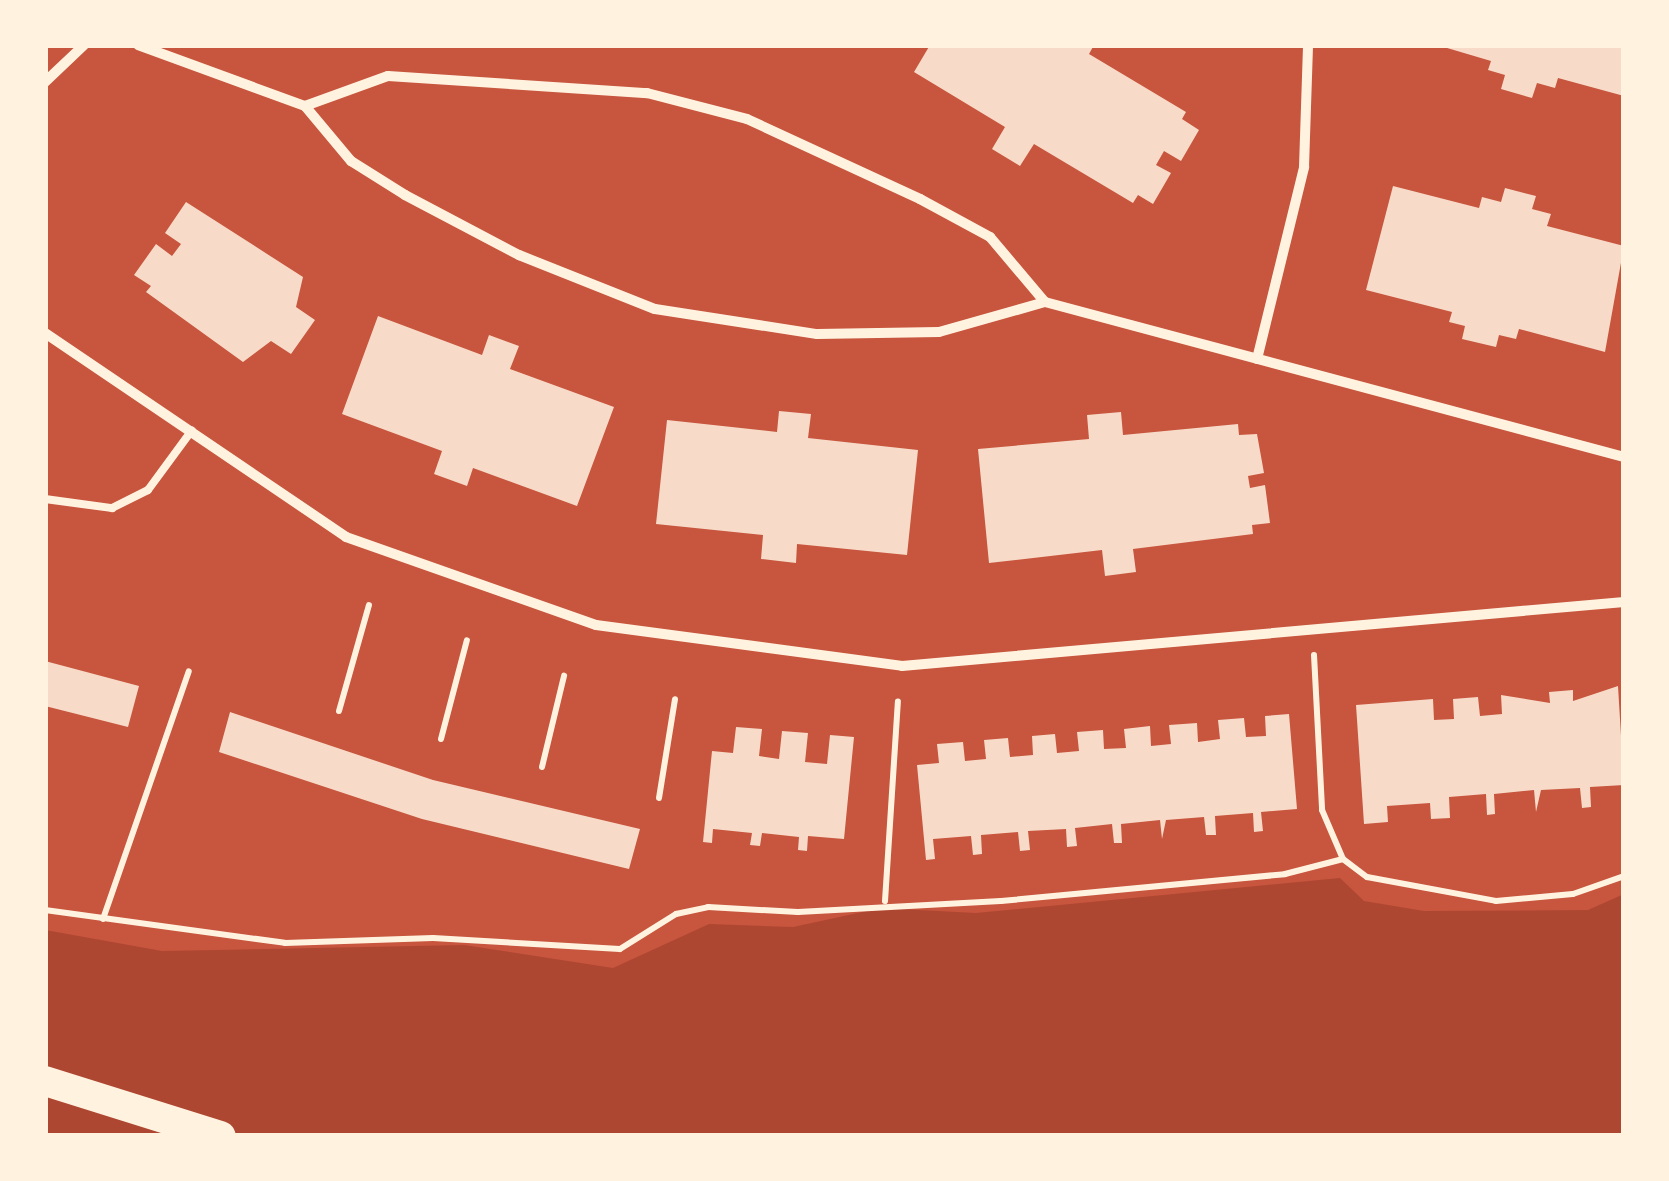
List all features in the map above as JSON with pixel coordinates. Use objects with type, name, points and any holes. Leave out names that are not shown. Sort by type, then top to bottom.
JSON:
[{"type":"highway","points":[[45,1081],[221,1136]]},
{"type":"street","points":[[45,82],[84,45]]},
{"type":"street","points":[[138,45],[305,106],[351,161],[404,195],[519,255],[655,309],[817,334],[939,332],[1045,302],[1624,457]]},
{"type":"street","points":[[1258,359],[1304,167],[1308,45]]},
{"type":"street","points":[[305,106],[388,76],[570,82],[664,97],[747,119],[920,199],[990,237],[1045,302]]},
{"type":"street","points":[[45,333],[192,430],[247,478],[346,537],[596,625],[902,666],[1624,602]]},
{"type":"lane","points":[[45,499],[112,508],[148,490],[192,430]]},
{"type":"path","points":[[339,711],[369,605]]},
{"type":"path","points":[[441,739],[467,640]]},
{"type":"path","points":[[1312,648],[1322,810],[1344,859],[1367,878],[1496,900],[1573,894],[1624,876]]},
{"type":"path","points":[[103,919],[189,671]]},
{"type":"path","points":[[542,767],[564,676]]},
{"type":"path","points":[[659,798],[675,699]]},
{"type":"path","points":[[884,900],[898,701]]},
{"type":"path","points":[[45,910],[285,943],[433,938],[620,949],[676,914],[708,907],[798,912],[884,900],[1020,899],[1286,874],[1344,859]]},
{"type":"shaded area","points":[[1340,878],[1364,901],[1424,911],[1588,910],[1624,894],[1624,1136],[45,1136],[45,930],[162,951],[464,945],[613,968],[709,924],[793,927],[881,908],[976,913]]},
{"type":"building","points":[[930,45],[1094,45],[1089,54],[1186,112],[1182,119],[1199,130],[1181,161],[1164,151],[1156,165],[1171,173],[1153,204],[1138,195],[1133,203],[1034,144],[1020,166],[992,149],[1005,127],[914,72]]},
{"type":"building","points":[[1437,45],[1624,45],[1624,96],[1558,78],[1555,88],[1537,83],[1532,98],[1501,89],[1505,75],[1488,70],[1491,61]]},
{"type":"building","points":[[1393,186],[1479,208],[1482,197],[1501,202],[1505,188],[1536,196],[1532,209],[1551,214],[1547,226],[1624,246],[1605,352],[1519,329],[1516,339],[1499,335],[1496,347],[1462,339],[1465,326],[1449,322],[1452,312],[1366,290]]},
{"type":"building","points":[[186,202],[303,277],[296,307],[315,320],[291,354],[271,341],[243,362],[146,292],[151,286],[134,275],[156,244],[172,256],[181,244],[165,233]]},
{"type":"building","points":[[378,316],[482,355],[489,335],[519,346],[510,369],[614,407],[577,506],[473,468],[467,486],[434,474],[442,451],[342,414]]},
{"type":"building","points":[[779,411],[811,414],[808,438],[918,450],[907,555],[797,544],[796,563],[761,559],[763,535],[656,524],[667,420],[777,432]]},
{"type":"building","points":[[1121,412],[1123,435],[1238,424],[1239,435],[1257,434],[1264,473],[1248,476],[1250,488],[1265,485],[1270,523],[1252,525],[1253,534],[1133,549],[1136,572],[1105,576],[1102,550],[989,563],[978,449],[1089,439],[1087,415]]},
{"type":"building","points":[[45,661],[139,686],[128,727],[45,706]]},
{"type":"building","points":[[1618,686],[1624,785],[1590,787],[1591,807],[1582,808],[1580,788],[1541,790],[1536,812],[1534,790],[1494,794],[1495,814],[1487,815],[1486,794],[1449,797],[1450,818],[1431,819],[1430,803],[1387,806],[1388,822],[1364,824],[1356,705],[1433,699],[1434,720],[1454,719],[1453,699],[1478,697],[1480,716],[1502,714],[1501,695],[1550,703],[1549,692],[1573,690],[1573,701]]},
{"type":"building","points":[[230,712],[433,780],[640,829],[629,869],[422,819],[219,752]]},
{"type":"building","points":[[1289,714],[1297,809],[1261,812],[1263,831],[1254,832],[1253,813],[1215,816],[1216,835],[1206,835],[1204,817],[1166,820],[1162,839],[1160,820],[1121,824],[1122,843],[1114,843],[1112,824],[1075,828],[1077,846],[1067,847],[1066,829],[1028,831],[1030,850],[1020,851],[1018,832],[981,835],[982,854],[973,855],[971,836],[933,839],[935,859],[926,860],[917,765],[939,763],[937,744],[963,742],[965,761],[986,759],[984,740],[1008,738],[1010,757],[1033,755],[1032,736],[1055,734],[1057,753],[1079,751],[1077,732],[1103,730],[1104,749],[1126,748],[1124,729],[1150,726],[1151,746],[1171,744],[1169,725],[1197,723],[1198,742],[1220,739],[1218,720],[1244,718],[1246,737],[1266,736],[1265,716]]},
{"type":"building","points":[[736,727],[762,729],[759,756],[779,759],[782,731],[808,733],[805,762],[827,764],[830,735],[854,737],[844,839],[808,836],[807,851],[798,850],[799,837],[762,833],[760,846],[750,845],[752,833],[713,829],[712,843],[703,842],[712,751],[733,753]]}]
